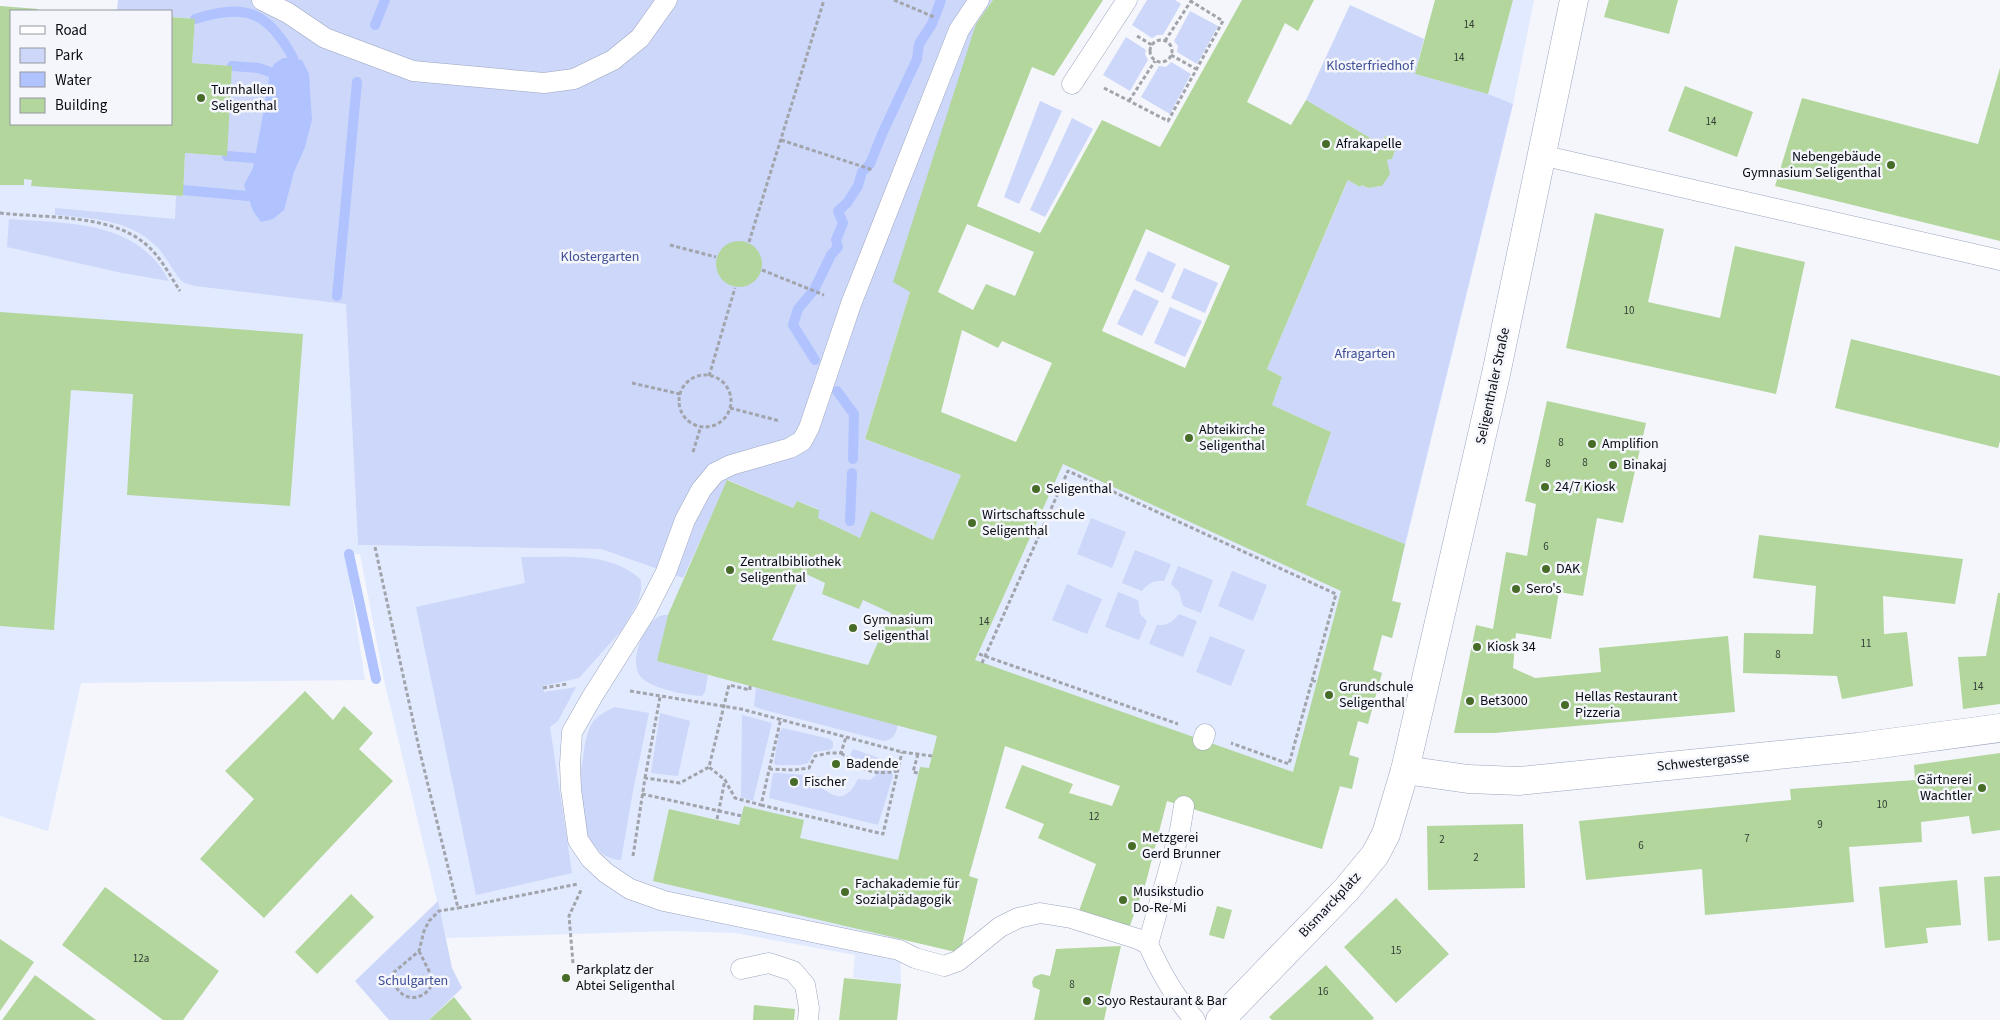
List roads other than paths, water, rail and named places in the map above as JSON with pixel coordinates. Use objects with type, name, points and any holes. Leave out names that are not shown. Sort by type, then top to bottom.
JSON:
[{"type":"street","name":"Seligenthaler Straße","points":[[1406,770],[1496,374],[1574,0]]},
{"type":"street","name":"Schwestergasse","points":[[1406,770],[1468,779],[1519,781],[1858,747],[2000,728]]},
{"type":"street","name":"Bismarckplatz","points":[[1220,1020],[1346,890],[1375,855],[1386,834],[1406,770]]},
{"type":"lane","points":[[262,0],[288,13],[326,38],[413,71],[544,83],[574,79],[613,60],[640,38],[667,0]]},
{"type":"lane","points":[[980,0],[958,30],[851,304],[802,441],[790,448],[730,465],[715,473],[701,490],[686,520],[666,572],[645,613],[572,732],[570,764],[573,809],[578,840],[592,859],[606,873],[630,889],[664,901],[899,950],[915,958],[944,966],[958,961],[1000,927],[1018,918],[1040,913],[1071,918],[1138,939],[1148,944],[1160,969],[1184,1008],[1195,1020]]},
{"type":"lane","points":[[1075,79],[1127,0]]},
{"type":"lane","points":[[1541,155],[2000,260]]},
{"type":"lane","points":[[1148,944],[1180,830],[1184,806]]},
{"type":"lane","points":[[741,970],[769,963],[793,970],[806,985],[809,1008],[808,1020]]},
{"type":"water","points":[[283,58],[302,60],[309,74],[312,120],[305,147],[294,172],[284,210],[273,219],[261,222],[253,211],[244,185],[253,168],[270,72],[274,64]]},
{"type":"waterway","points":[[375,25],[385,0]]},
{"type":"waterway","points":[[815,360],[793,325],[798,309],[814,290],[831,255],[838,247],[836,240],[843,223],[838,211],[847,203],[858,186],[862,172],[870,164],[917,59],[919,44],[932,24],[941,0]]},
{"type":"waterway","points":[[195,19],[228,12],[241,12],[253,15],[264,21],[274,30],[284,42],[293,58]]},
{"type":"waterway","points":[[232,66],[259,68],[270,72]]},
{"type":"waterway","points":[[337,296],[357,82]]},
{"type":"waterway","points":[[227,156],[254,158]]},
{"type":"waterway","points":[[183,190],[248,196]]},
{"type":"waterway","points":[[837,391],[854,414],[853,459]]},
{"type":"waterway","points":[[850,521],[852,473]]},
{"type":"waterway","points":[[349,554],[376,679]]},
{"type":"place","name":"Turnhallen Seligenthal","points":[[201,98]]},
{"type":"place","name":"Afrakapelle","points":[[1326,144]]},
{"type":"place","name":"Nebengebäude Gymnasium Seligenthal","points":[[1891,165]]},
{"type":"place","name":"Abteikirche Seligenthal","points":[[1189,438]]},
{"type":"place","name":"Amplifion","points":[[1592,444]]},
{"type":"place","name":"Binakaj","points":[[1613,465]]},
{"type":"place","name":"24/7 Kiosk","points":[[1545,487]]},
{"type":"place","name":"Seligenthal","points":[[1036,489]]},
{"type":"place","name":"Wirtschaftsschule Seligenthal","points":[[972,523]]},
{"type":"place","name":"DAK","points":[[1546,569]]},
{"type":"place","name":"Zentralbibliothek Seligenthal","points":[[730,570]]},
{"type":"place","name":"Sero's","points":[[1516,589]]},
{"type":"place","name":"Gymnasium Seligenthal","points":[[853,628]]},
{"type":"place","name":"Kiosk 34","points":[[1477,647]]},
{"type":"place","name":"Grundschule Seligenthal","points":[[1329,695]]},
{"type":"place","name":"Bet3000","points":[[1470,701]]},
{"type":"place","name":"Hellas Restaurant Pizzeria","points":[[1565,705]]},
{"type":"place","name":"Badende","points":[[836,764]]},
{"type":"place","name":"Fischer","points":[[794,782]]},
{"type":"place","name":"Gärtnerei Wachtler","points":[[1982,788]]},
{"type":"place","name":"Metzgerei Gerd Brunner","points":[[1132,846]]},
{"type":"place","name":"Fachakademie für Sozialpädagogik","points":[[845,892]]},
{"type":"place","name":"Musikstudio Do-Re-Mi","points":[[1123,900]]},
{"type":"place","name":"Parkplatz der Abtei Seligenthal","points":[[566,978]]},
{"type":"place","name":"Soyo Restaurant & Bar","points":[[1087,1001]]},
{"type":"park label","name":"Klosterfriedhof","points":[[1370,66]]},
{"type":"park label","name":"Klostergarten","points":[[600,257]]},
{"type":"park label","name":"Afragarten","points":[[1365,354]]},
{"type":"park label","name":"Schulgarten","points":[[413,981]]}]
